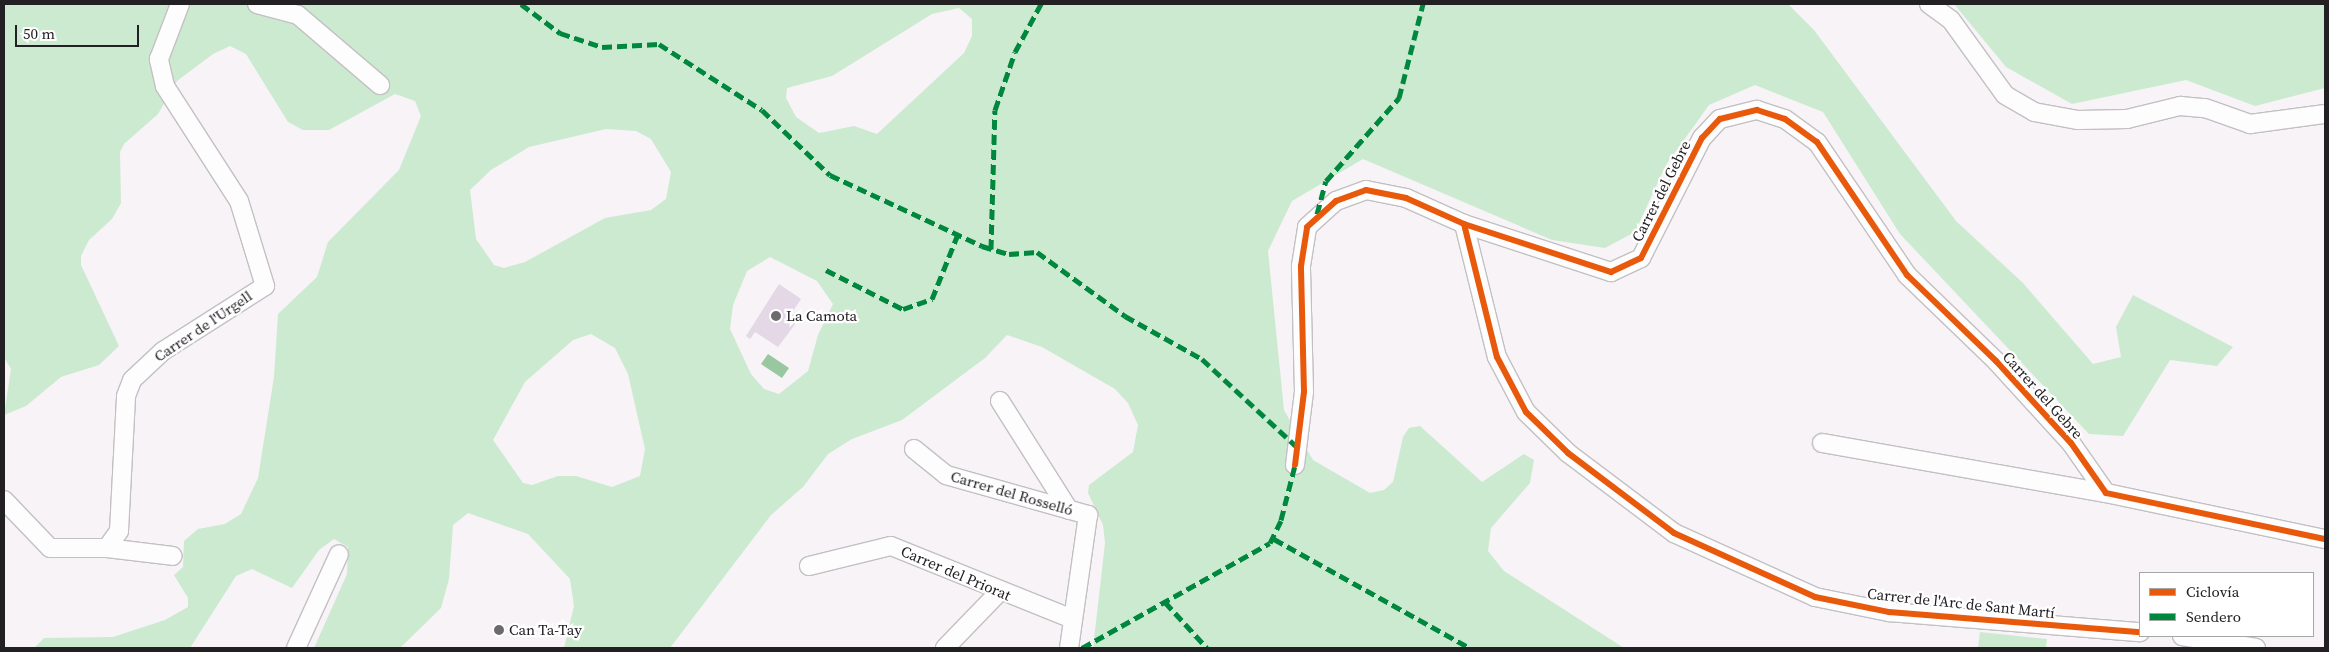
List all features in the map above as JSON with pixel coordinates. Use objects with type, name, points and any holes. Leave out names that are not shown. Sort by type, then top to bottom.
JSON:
[{"type":"street","name":"Carrer de l'Urgell","points":[[107,548],[119,531],[126,396],[132,380],[162,351],[265,286],[239,201],[165,86],[159,59],[181,4]]},
{"type":"street","points":[[258,4],[298,15],[380,86]]},
{"type":"street","points":[[1929,4],[1952,20],[2004,96],[2034,112],[2078,120],[2127,118],[2180,106],[2205,108],[2250,124],[2325,114]]},
{"type":"street","name":"Carrer del Gebre","points":[[1295,465],[1304,392],[1301,266],[1307,226],[1336,201],[1366,190],[1406,198],[1464,224],[1610,272],[1641,258],[1702,138],[1720,119],[1757,110],[1786,119],[1816,142],[1907,275],[1996,361],[2071,443],[2106,493]]},
{"type":"street","name":"Carrer de l'Arc de Sant Martí","points":[[1464,224],[1497,357],[1526,412],[1568,453],[1674,532],[1815,597],[1889,612],[2139,632]]},
{"type":"street","points":[[1000,401],[1069,510]]},
{"type":"street","points":[[1822,443],[2106,493],[2325,539]]},
{"type":"street","name":"Carrer del Rosselló","points":[[914,449],[946,475],[1088,515],[1073,618]]},
{"type":"street","points":[[4,500],[50,548],[107,548],[173,556]]},
{"type":"street","name":"Carrer del Priorat","points":[[809,566],[891,546],[999,592],[1073,618]]},
{"type":"street","points":[[296,648],[339,554]]},
{"type":"street","points":[[945,648],[999,592]]},
{"type":"street","points":[[1069,648],[1073,618]]},
{"type":"street","points":[[2188,637],[2256,648]]},
{"type":"shaded area","points":[[4,4],[1788,4],[1814,30],[1956,221],[2023,283],[2093,364],[2121,357],[2116,327],[2133,295],[2233,347],[2217,366],[2170,360],[2123,436],[2089,434],[1900,234],[1823,112],[1755,85],[1709,105],[1666,165],[1635,232],[1605,248],[1552,240],[1363,159],[1292,201],[1268,251],[1284,410],[1313,460],[1370,493],[1384,490],[1393,482],[1403,437],[1409,428],[1420,426],[1482,482],[1524,454],[1534,460],[1530,483],[1491,528],[1488,551],[1504,571],[1624,648],[1093,648],[1105,543],[1103,525],[1088,493],[1089,485],[1133,452],[1138,425],[1128,403],[1115,389],[1042,347],[1007,335],[985,358],[902,420],[852,439],[828,454],[803,487],[771,515],[670,648],[564,648],[574,606],[570,579],[528,534],[468,513],[453,525],[449,579],[441,608],[400,648],[314,648],[347,574],[348,547],[334,539],[319,550],[292,588],[252,569],[236,576],[190,648],[34,648],[44,638],[113,637],[165,620],[188,607],[188,598],[174,575],[183,567],[184,541],[198,529],[225,524],[241,514],[258,478],[274,377],[278,314],[317,277],[328,242],[399,170],[421,116],[415,101],[395,94],[329,130],[303,130],[288,122],[246,54],[230,46],[213,54],[177,81],[158,114],[124,144],[120,152],[121,203],[112,219],[89,240],[81,256],[81,265],[119,346],[99,365],[61,377],[26,406],[4,415],[11,369],[4,357]],"holes":[[[959,8],[972,19],[972,36],[964,53],[877,134],[854,126],[819,133],[796,117],[786,98],[787,88],[832,76],[932,14]],[[606,129],[636,131],[651,139],[671,172],[666,199],[651,210],[605,218],[525,262],[504,268],[494,265],[476,239],[470,190],[491,170],[529,147]],[[770,257],[817,281],[833,304],[818,335],[808,371],[779,394],[764,389],[751,374],[730,329],[733,305],[747,271]],[[591,334],[615,348],[628,374],[645,449],[640,476],[612,487],[576,476],[558,476],[532,485],[523,483],[493,440],[525,382],[573,340]]]},
{"type":"shaded area","points":[[1954,4],[2325,4],[2325,88],[2255,106],[2186,80],[2072,104],[2006,67]]},
{"type":"shaded area","points":[[768,354],[789,368],[782,378],[761,364]]},
{"type":"shaded area","points":[[1980,632],[2047,639],[2046,648],[1978,648]]},
{"type":"building","name":"La Camota","points":[[779,284],[801,299],[791,314],[799,319],[778,347],[755,332],[750,339],[746,336]]},
{"type":"marked path","points":[[521,4],[560,33],[602,47],[659,44],[762,110],[830,175],[982,246],[1009,254],[1037,252],[1125,316],[1202,359],[1297,447]]},
{"type":"marked path","points":[[991,249],[995,110],[1015,52],[1041,4]]},
{"type":"marked path","points":[[1317,214],[1326,181],[1399,98],[1423,4]]},
{"type":"marked path","points":[[826,270],[903,309],[932,299],[958,234]]},
{"type":"marked path","points":[[1082,648],[1270,543],[1281,520],[1295,465]]},
{"type":"marked path","points":[[1274,539],[1470,648]]},
{"type":"marked path","points":[[1165,602],[1207,648]]},
{"type":"cycle path","points":[[1295,465],[1304,392],[1301,266],[1307,227],[1336,201],[1366,190],[1406,198],[1464,224],[1611,272],[1641,258],[1702,138],[1720,119],[1757,110],[1785,119],[1817,142],[1907,275],[1996,361],[2071,443],[2106,493],[2325,539]]},
{"type":"cycle path","points":[[1464,224],[1497,357],[1526,412],[1568,453],[1674,533],[1815,597],[1889,612],[2139,632]]},
{"type":"place","name":"La Camota","points":[[776,316]]},
{"type":"place","name":"Can Ta-Tay","points":[[499,630]]}]
